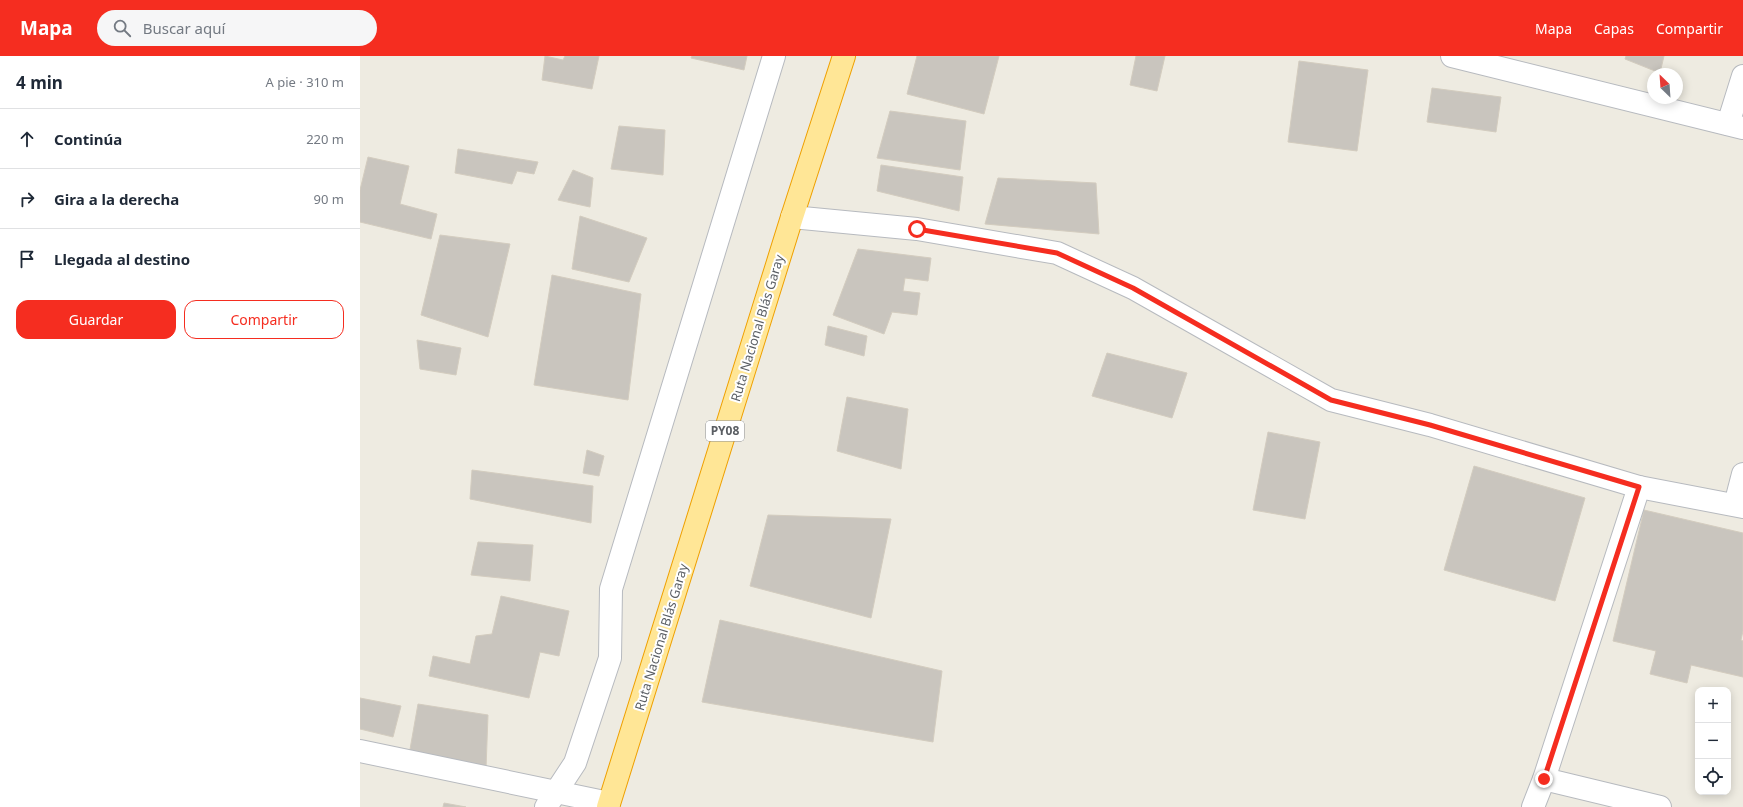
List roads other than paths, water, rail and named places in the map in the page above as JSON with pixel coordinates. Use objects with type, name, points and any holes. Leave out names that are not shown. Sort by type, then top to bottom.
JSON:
[{"type":"highway","name":"Ruta Nacional Blás Garay","points":[[609,805],[792,217],[844,56]]},
{"type":"street","points":[[551,800],[575,763],[610,658],[611,589],[774,56]]},
{"type":"street","points":[[1452,56],[1736,126],[1743,76]]},
{"type":"street","points":[[792,217],[917,229],[1057,253],[1133,288],[1331,400],[1430,425],[1639,487],[1739,506],[1743,474]]},
{"type":"street","points":[[1533,807],[1544,779],[1639,487]]},
{"type":"street","points":[[360,751],[551,800],[609,805]]},
{"type":"street","points":[[1544,779],[1660,807]]}]
